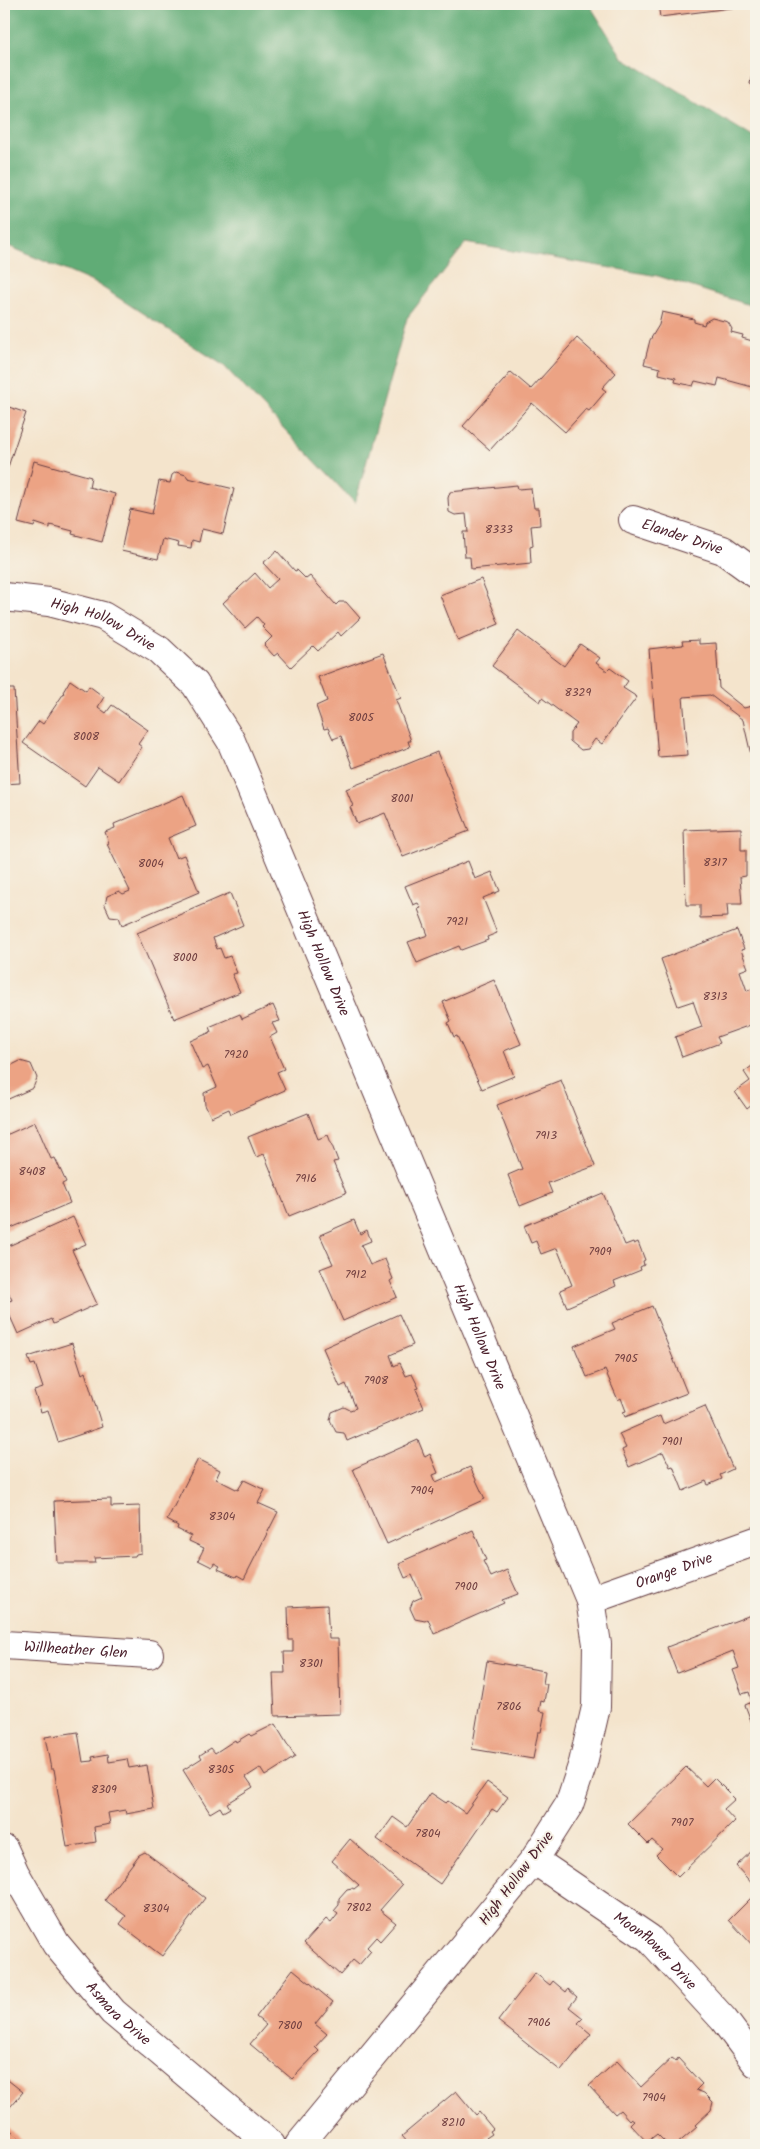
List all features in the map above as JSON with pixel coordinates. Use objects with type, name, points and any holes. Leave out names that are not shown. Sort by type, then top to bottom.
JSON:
[{"type":"street","name":"Elander Drive","points":[[633,520],[723,550],[756,574]]},
{"type":"street","name":"High Hollow Drive","points":[[4,597],[48,602],[103,616],[159,650],[195,684],[231,741],[590,1600],[597,1644],[596,1707],[583,1763],[569,1805],[534,1860],[299,2145]]},
{"type":"street","name":"Orange Drive","points":[[590,1600],[756,1541]]},
{"type":"street","name":"Willheather Glen","points":[[4,1644],[150,1654]]},
{"type":"street","name":"Asmara Drive","points":[[4,1849],[15,1873],[56,1944],[113,2012],[271,2145]]},
{"type":"street","name":"Moonflower Drive","points":[[534,1860],[649,1938],[724,2020],[756,2063]]},
{"type":"green space","points":[[4,4],[589,4],[622,57],[756,139],[756,307],[658,276],[466,243],[407,318],[355,503],[223,365],[97,284],[4,244]]},
{"type":"building","points":[[658,4],[754,4],[754,5],[660,17]]},
{"type":"building","points":[[756,59],[756,86],[750,84]]},
{"type":"building","points":[[662,312],[694,319],[694,322],[704,325],[705,322],[712,318],[728,322],[732,329],[731,332],[743,335],[742,338],[756,342],[756,388],[719,378],[717,386],[695,381],[693,386],[675,382],[676,378],[659,374],[660,368],[644,364],[650,340],[659,325]]},
{"type":"building","points":[[577,338],[616,373],[602,388],[606,391],[589,411],[586,409],[565,432],[532,403],[490,450],[463,426],[511,372],[531,389]]},
{"type":"building","points":[[4,398],[8,399],[6,406],[26,413],[4,479]]},
{"type":"building","points":[[34,461],[91,477],[89,487],[115,494],[102,542],[72,534],[73,531],[50,525],[50,528],[35,523],[34,527],[18,523]]},
{"type":"building","points":[[176,472],[186,475],[188,478],[234,489],[223,534],[202,529],[199,542],[192,540],[191,548],[178,546],[179,543],[163,539],[158,559],[121,551],[130,509],[152,514],[159,481],[170,483],[172,475]]},
{"type":"building","points":[[517,485],[518,489],[531,488],[534,508],[539,508],[540,525],[531,526],[533,545],[530,546],[531,563],[471,569],[470,557],[465,557],[463,532],[468,532],[466,514],[455,515],[449,512],[448,498],[450,492]]},
{"type":"building","points":[[277,551],[295,571],[297,570],[306,579],[310,576],[336,605],[339,602],[346,602],[360,618],[341,636],[338,632],[318,651],[313,646],[291,667],[278,653],[274,656],[264,645],[272,637],[262,627],[264,625],[257,617],[245,628],[223,603],[255,573],[268,588],[278,579],[263,563]]},
{"type":"building","points":[[481,579],[499,624],[458,641],[440,595]]},
{"type":"building","points":[[518,631],[564,666],[580,644],[600,658],[596,663],[607,671],[610,668],[628,681],[623,688],[637,697],[602,744],[595,739],[588,749],[581,750],[570,741],[570,733],[577,724],[542,698],[540,702],[492,666]]},
{"type":"building","points":[[699,640],[699,644],[716,643],[719,688],[744,708],[756,705],[756,753],[751,755],[743,720],[710,695],[683,697],[688,755],[658,757],[649,649],[683,645],[682,641]]},
{"type":"building","points":[[383,653],[401,698],[396,700],[411,741],[408,741],[410,747],[353,768],[341,736],[333,739],[328,728],[324,729],[316,706],[327,701],[318,677]]},
{"type":"building","points":[[70,680],[86,691],[89,686],[104,697],[98,707],[106,713],[112,705],[148,730],[138,744],[142,747],[119,781],[98,767],[85,786],[23,743],[39,721],[43,724],[64,693]]},
{"type":"building","points":[[4,689],[14,689],[20,783],[4,784]]},
{"type":"building","points":[[437,752],[469,831],[403,857],[385,813],[357,824],[350,807],[353,806],[346,789]]},
{"type":"building","points":[[183,795],[196,826],[168,838],[176,858],[184,855],[199,892],[122,925],[119,917],[110,916],[105,905],[107,896],[119,891],[123,894],[130,891],[107,844],[109,843],[105,832],[115,828],[114,824]]},
{"type":"building","points":[[741,828],[741,850],[746,850],[746,876],[740,877],[742,904],[727,904],[728,917],[700,918],[700,905],[686,905],[684,830]]},
{"type":"building","points":[[468,861],[475,879],[492,872],[500,891],[483,898],[497,933],[487,937],[488,940],[461,950],[459,946],[417,963],[408,942],[428,935],[418,909],[421,908],[418,903],[413,905],[405,886]]},
{"type":"building","points":[[230,893],[243,925],[213,938],[217,949],[220,948],[224,958],[230,956],[237,973],[232,974],[240,992],[174,1019],[137,933]]},
{"type":"building","points":[[737,930],[744,949],[741,950],[748,968],[740,971],[747,991],[756,987],[756,1023],[717,1037],[720,1043],[682,1057],[675,1037],[702,1027],[693,1001],[678,1006],[661,959]]},
{"type":"building","points":[[494,980],[521,1044],[504,1051],[514,1076],[482,1089],[457,1036],[454,1037],[448,1023],[451,1021],[443,1002]]},
{"type":"building","points":[[273,1005],[280,1021],[272,1023],[277,1033],[270,1037],[284,1069],[277,1072],[285,1090],[231,1114],[229,1109],[211,1117],[205,1105],[204,1093],[217,1087],[208,1066],[202,1069],[190,1041],[211,1032],[209,1027],[240,1014],[242,1019]]},
{"type":"building","points":[[20,1061],[31,1064],[37,1078],[33,1088],[4,1101],[4,1069]]},
{"type":"building","points":[[756,1063],[756,1109],[753,1104],[747,1109],[735,1092],[750,1081],[744,1072]]},
{"type":"building","points":[[561,1080],[595,1166],[548,1183],[552,1193],[520,1206],[508,1175],[522,1169],[497,1105]]},
{"type":"building","points":[[308,1113],[318,1139],[328,1135],[338,1161],[333,1162],[346,1193],[289,1216],[264,1154],[256,1157],[248,1137]]},
{"type":"building","points":[[35,1122],[51,1159],[55,1158],[66,1182],[62,1184],[70,1203],[4,1231],[4,1136]]},
{"type":"building","points":[[603,1193],[625,1245],[638,1242],[645,1260],[643,1261],[644,1265],[640,1267],[641,1270],[614,1281],[616,1286],[567,1307],[560,1290],[572,1285],[557,1248],[541,1254],[536,1241],[531,1243],[524,1226]]},
{"type":"building","points":[[73,1217],[86,1244],[72,1250],[97,1304],[53,1324],[51,1319],[18,1334],[4,1303],[12,1300],[6,1287],[4,1288],[4,1248]]},
{"type":"building","points":[[354,1220],[360,1234],[367,1230],[371,1241],[361,1245],[370,1265],[385,1259],[393,1279],[390,1281],[397,1297],[343,1321],[320,1269],[333,1264],[320,1235]]},
{"type":"building","points":[[652,1306],[687,1393],[625,1417],[623,1412],[626,1411],[621,1398],[618,1400],[605,1370],[587,1377],[574,1346],[615,1329],[612,1323]]},
{"type":"building","points":[[399,1314],[413,1345],[390,1355],[394,1366],[400,1363],[406,1376],[412,1374],[419,1388],[416,1389],[424,1408],[347,1441],[344,1433],[336,1432],[330,1420],[332,1412],[344,1407],[350,1410],[356,1408],[346,1384],[340,1387],[323,1348]]},
{"type":"building","points":[[72,1343],[82,1374],[85,1372],[102,1427],[58,1442],[48,1410],[41,1412],[34,1391],[43,1388],[35,1364],[31,1365],[28,1357]]},
{"type":"building","points":[[705,1406],[733,1469],[720,1475],[722,1479],[708,1485],[706,1481],[683,1491],[673,1466],[670,1467],[663,1452],[629,1467],[622,1450],[626,1448],[619,1434],[660,1416],[663,1424]]},
{"type":"building","points":[[418,1440],[425,1457],[430,1454],[438,1473],[433,1475],[436,1482],[470,1467],[485,1499],[387,1544],[353,1469]]},
{"type":"building","points":[[198,1459],[220,1470],[216,1479],[238,1490],[244,1480],[265,1490],[258,1503],[278,1512],[244,1579],[218,1569],[220,1566],[214,1563],[212,1567],[198,1560],[204,1548],[189,1541],[191,1536],[177,1529],[178,1526],[167,1520]]},
{"type":"building","points":[[111,1499],[111,1507],[140,1506],[141,1553],[135,1556],[94,1558],[95,1563],[57,1563],[54,1501]]},
{"type":"building","points":[[473,1530],[486,1560],[483,1561],[491,1577],[507,1570],[518,1594],[502,1600],[504,1603],[434,1634],[428,1619],[425,1621],[415,1619],[410,1608],[413,1601],[422,1597],[412,1575],[405,1578],[399,1564]]},
{"type":"building","points":[[327,1605],[329,1639],[338,1639],[340,1714],[275,1716],[273,1673],[285,1673],[284,1652],[293,1652],[293,1640],[289,1640],[288,1607]]},
{"type":"building","points":[[756,1613],[756,1734],[745,1705],[752,1702],[749,1692],[742,1694],[733,1670],[739,1668],[733,1651],[677,1673],[667,1647]]},
{"type":"building","points":[[487,1661],[545,1671],[543,1684],[547,1684],[544,1702],[541,1701],[539,1711],[545,1712],[541,1732],[538,1732],[533,1759],[472,1749]]},
{"type":"building","points":[[275,1724],[295,1757],[265,1776],[260,1768],[246,1777],[253,1787],[227,1803],[230,1808],[223,1812],[220,1807],[210,1813],[183,1770],[202,1758],[200,1755],[211,1748],[215,1753],[235,1740],[236,1742],[249,1734],[251,1736]]},
{"type":"building","points":[[78,1732],[83,1762],[93,1761],[92,1757],[108,1754],[109,1762],[127,1759],[129,1768],[147,1765],[154,1809],[126,1814],[125,1810],[108,1813],[110,1824],[94,1827],[96,1842],[67,1847],[54,1769],[51,1769],[45,1737]]},
{"type":"building","points":[[686,1767],[706,1786],[714,1778],[735,1799],[724,1809],[735,1821],[678,1877],[656,1855],[662,1849],[652,1840],[648,1844],[628,1824]]},
{"type":"building","points":[[487,1782],[508,1797],[497,1812],[492,1809],[440,1884],[377,1839],[393,1817],[407,1827],[431,1793],[446,1803],[448,1801],[465,1813]]},
{"type":"building","points":[[350,1839],[402,1885],[380,1910],[396,1923],[380,1941],[376,1937],[367,1947],[371,1951],[359,1965],[353,1960],[340,1975],[304,1943],[326,1919],[331,1923],[338,1914],[334,1911],[339,1905],[339,1898],[347,1889],[354,1889],[359,1885],[332,1861]]},
{"type":"building","points":[[756,1847],[756,1888],[736,1866]]},
{"type":"building","points":[[145,1852],[205,1898],[162,1956],[120,1924],[126,1916],[105,1900],[139,1855]]},
{"type":"building","points":[[756,1893],[756,1949],[729,1920]]},
{"type":"building","points":[[293,1969],[333,2002],[315,2024],[327,2034],[315,2047],[319,2051],[292,2079],[250,2044],[266,2025],[256,2017]]},
{"type":"building","points":[[535,1973],[550,1985],[553,1981],[566,1992],[568,1989],[577,1997],[569,2007],[583,2018],[578,2023],[591,2034],[561,2071],[498,2021]]},
{"type":"building","points":[[672,2058],[676,2061],[678,2058],[702,2084],[696,2090],[704,2093],[713,2102],[711,2110],[695,2125],[697,2127],[676,2145],[668,2145],[657,2134],[647,2142],[630,2124],[634,2120],[631,2118],[629,2120],[620,2110],[615,2114],[589,2086],[617,2061],[641,2087]]},
{"type":"building","points":[[4,2077],[23,2092],[4,2114]]},
{"type":"building","points":[[456,2091],[476,2115],[479,2112],[493,2129],[490,2131],[492,2134],[486,2138],[492,2145],[410,2145],[402,2136]]},
{"type":"building","points":[[4,2124],[27,2145],[4,2145]]}]
